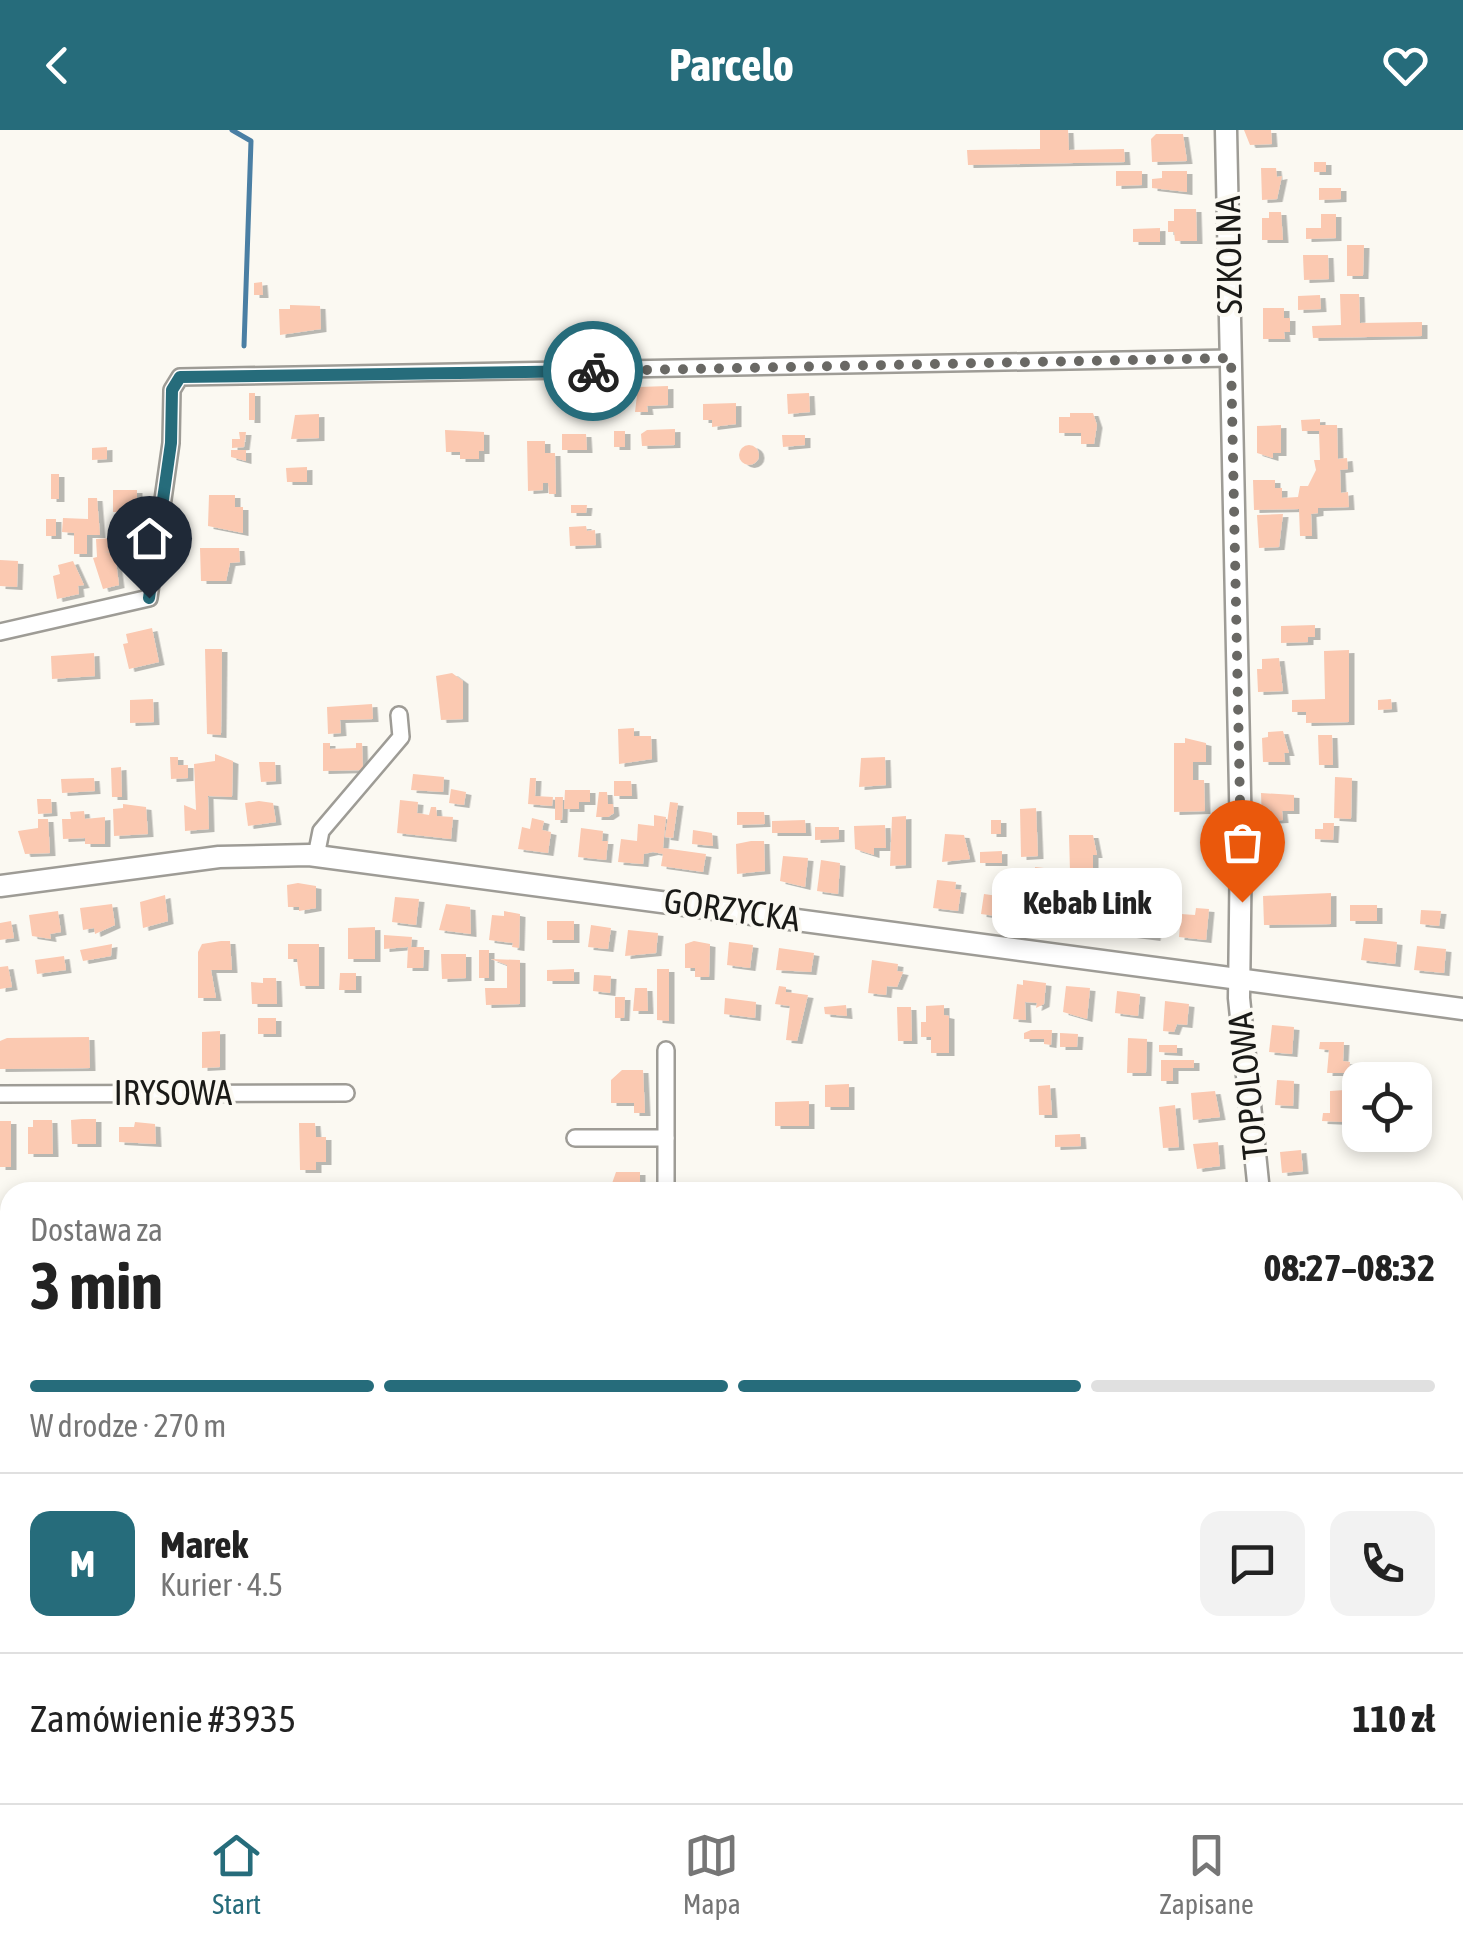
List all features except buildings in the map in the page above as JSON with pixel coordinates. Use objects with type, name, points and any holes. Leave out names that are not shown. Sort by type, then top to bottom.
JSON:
[{"type":"street","name":"SZKOLNA","points":[[1226,130],[1240,979]]},
{"type":"street","points":[[0,632],[149,598],[171,443],[172,390],[180,377],[1231,358]]},
{"type":"street","points":[[316,856],[321,831],[401,737],[400,715]]},
{"type":"street","name":"GORZYCKA","points":[[0,886],[219,857],[316,856],[1463,1009]]},
{"type":"street","name":"TOPOLOWA","points":[[1240,979],[1258,1182]]},
{"type":"street","points":[[666,1050],[666,1182]]},
{"type":"street","name":"IRYSOWA","points":[[0,1094],[346,1092]]},
{"type":"street","points":[[575,1138],[666,1138]]},
{"type":"waterway","points":[[232,130],[251,141],[244,346]]},
{"type":"way so far","points":[[593,371],[1231,358],[1242,902]]},
{"type":"place","name":"Kebab Link","points":[[1242,902]]},
{"type":"route","points":[[149,598],[171,443],[172,390],[180,377],[593,371]]}]
